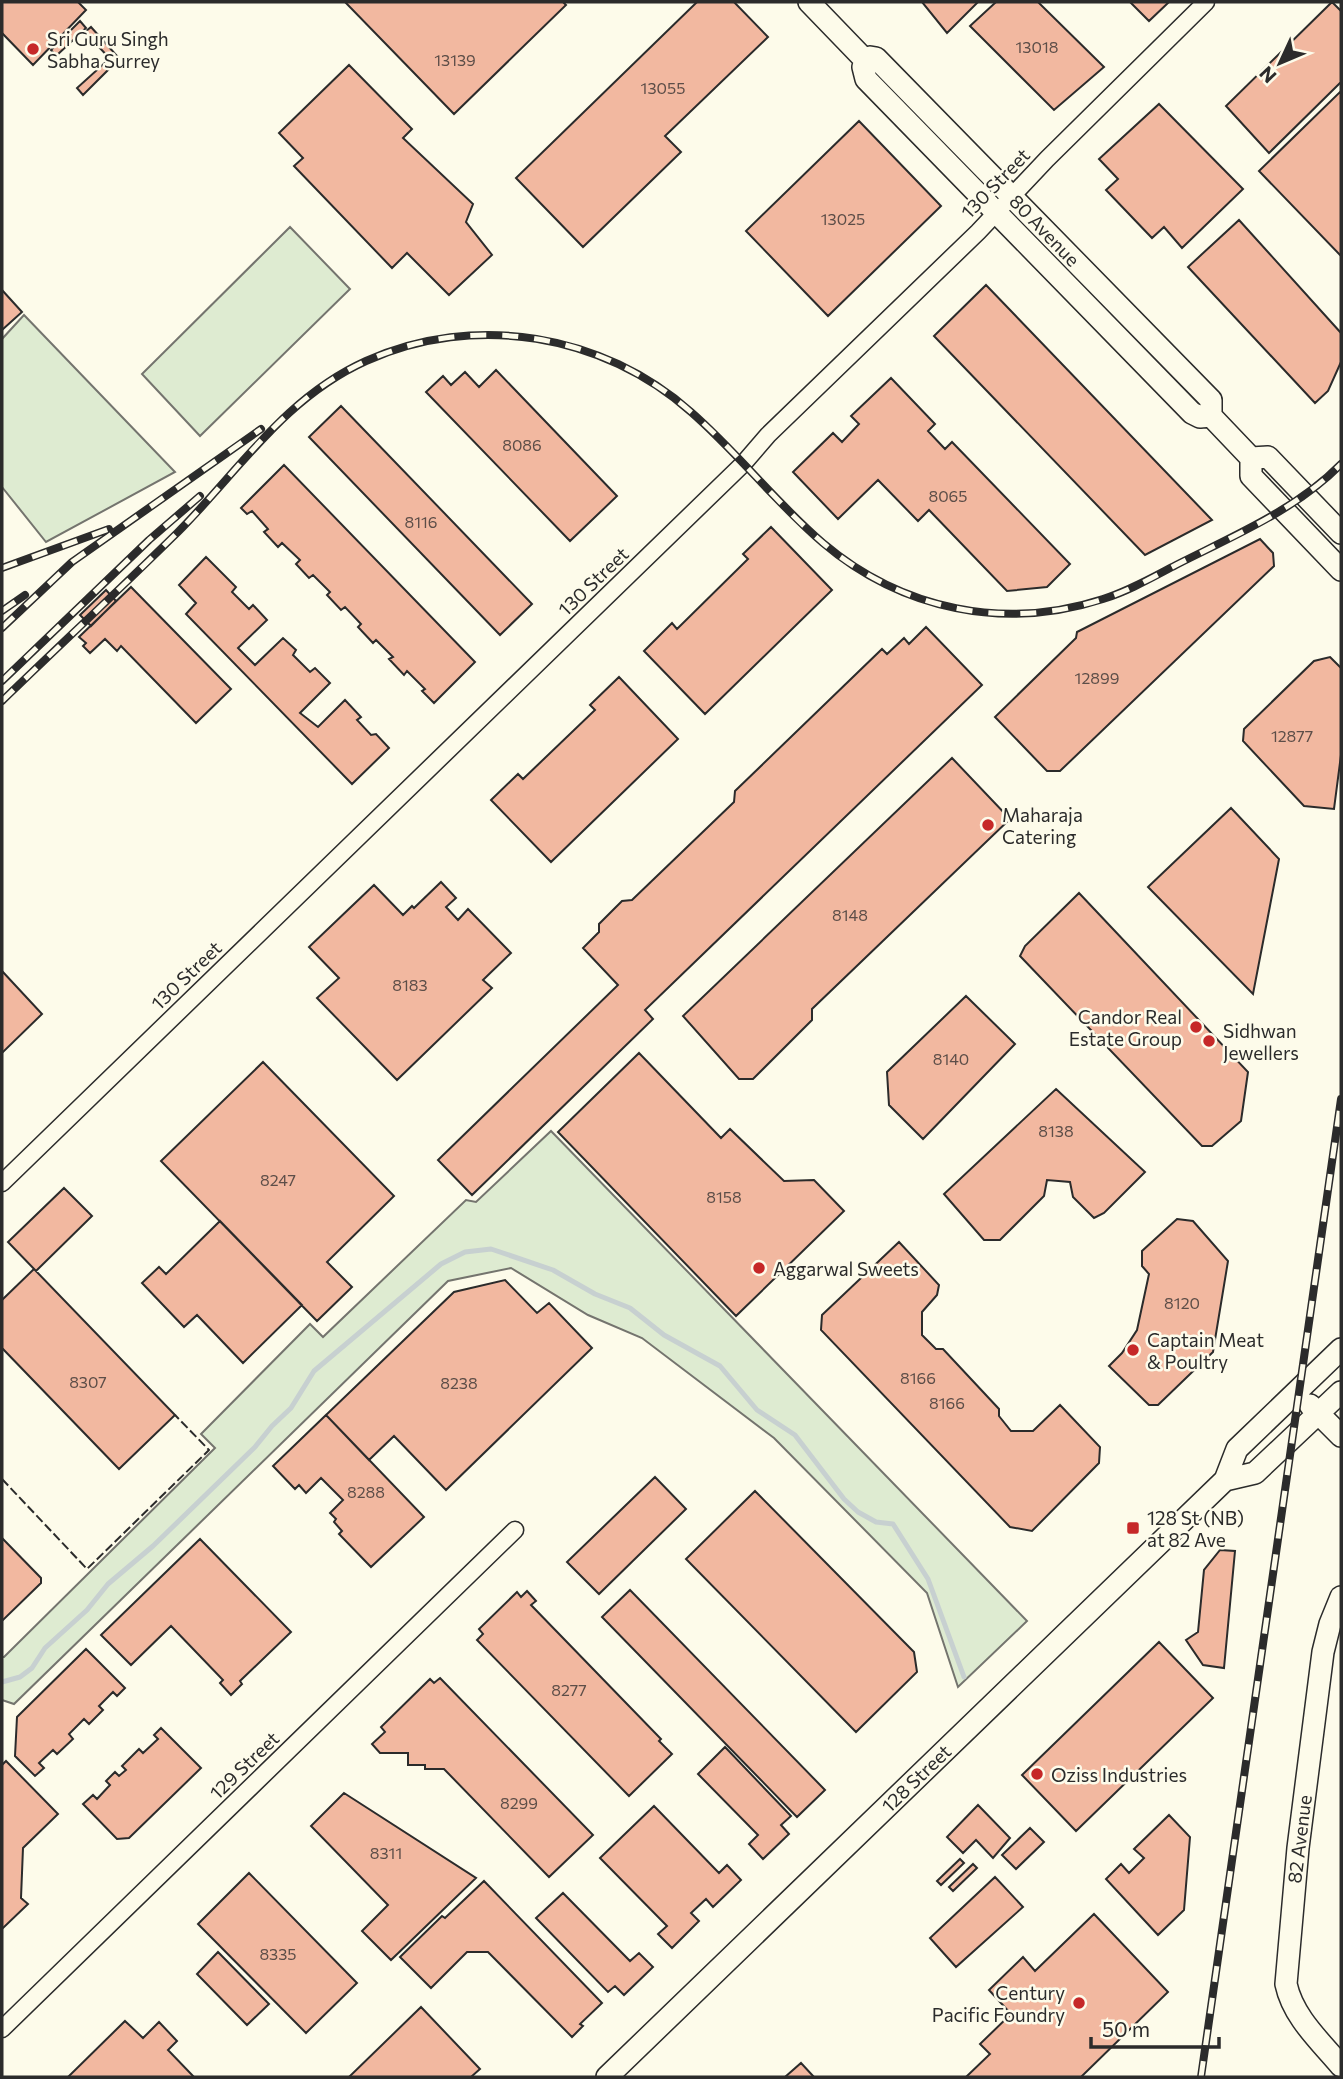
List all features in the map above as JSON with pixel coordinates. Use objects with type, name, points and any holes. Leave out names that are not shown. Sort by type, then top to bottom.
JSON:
[{"type":"main road","name":"80 Avenue","points":[[809,2],[865,60]]},
{"type":"main road","name":"80 Avenue","points":[[1211,416],[1200,417],[1192,413],[996,213],[866,79],[863,67],[865,60],[876,58],[1211,400],[1211,416],[1251,458],[1251,476],[1341,570]]},
{"type":"main road","name":"80 Avenue","points":[[1251,458],[1268,457],[1341,533]]},
{"type":"main road","name":"128 Street","points":[[607,2077],[1225,1480],[1237,1449],[1341,1349]]},
{"type":"main road","points":[[1297,1391],[1341,1436]]},
{"type":"main road","name":"128 Street","points":[[1225,1480],[1255,1473],[1341,1392]]},
{"type":"main road","name":"82 Avenue","points":[[1341,1597],[1323,1651],[1297,1848],[1286,1984],[1288,1995],[1300,2017],[1341,2066]]},
{"type":"street","name":"130 Street","points":[[2,1183],[743,464],[768,435],[996,213],[1206,2]]},
{"type":"street","name":"129 Street","points":[[2,2029],[515,1531]]},
{"type":"green space","points":[[290,227],[350,289],[200,436],[142,374]]},
{"type":"green space","points":[[24,315],[175,472],[46,542],[2,487],[2,339]]},
{"type":"green space","points":[[551,1131],[1027,1621],[958,1687],[927,1593],[774,1438],[642,1338],[588,1315],[511,1268],[448,1281],[14,1704],[2,1700],[2,1657],[215,1448],[201,1434],[310,1324],[323,1337],[466,1200],[476,1202]]},
{"type":"building","name":"Sri Guru Singh Sabha Surrey","points":[[2,2],[78,2],[86,10],[33,65],[2,33]]},
{"type":"building","points":[[345,2],[563,2],[566,5],[454,114]]},
{"type":"building","points":[[697,2],[734,2],[768,37],[665,136],[681,152],[583,247],[516,178]]},
{"type":"building","points":[[922,2],[978,2],[947,33]]},
{"type":"building","points":[[996,2],[1038,2],[1104,67],[1054,110],[970,26]]},
{"type":"building","points":[[1130,2],[1169,2],[1149,21]]},
{"type":"building","points":[[1332,2],[1341,11],[1341,82],[1269,153],[1226,106]]},
{"type":"building","points":[[80,21],[86,28],[56,56],[51,50]]},
{"type":"building","points":[[91,27],[117,56],[112,61],[85,32]]},
{"type":"building","points":[[108,60],[112,66],[83,95],[77,88]]},
{"type":"building","points":[[349,65],[412,129],[403,138],[473,204],[466,222],[492,255],[449,295],[407,253],[392,268],[294,166],[303,158],[279,133]]},
{"type":"building","points":[[1341,91],[1341,256],[1259,171]]},
{"type":"building","points":[[1159,104],[1243,189],[1182,248],[1164,227],[1152,238],[1106,190],[1118,179],[1099,159]]},
{"type":"building","points":[[859,121],[941,206],[828,316],[746,231]]},
{"type":"building","points":[[1239,220],[1341,333],[1341,362],[1328,391],[1315,403],[1188,267]]},
{"type":"building","points":[[986,285],[1212,520],[1145,555],[934,336]]},
{"type":"building","points":[[2,290],[22,312],[2,330]]},
{"type":"building","points":[[496,370],[617,496],[570,541],[426,392],[443,376],[451,385],[465,372],[479,387]]},
{"type":"building","points":[[891,378],[935,424],[928,431],[945,449],[952,442],[1070,564],[1047,587],[1007,591],[929,510],[918,521],[878,480],[838,519],[793,472],[833,433],[842,442],[859,424],[851,416]]},
{"type":"building","points":[[341,406],[532,604],[500,635],[309,437]]},
{"type":"building","points":[[284,465],[475,662],[434,703],[422,691],[425,689],[407,671],[404,675],[389,659],[393,657],[376,640],[373,643],[358,627],[361,624],[345,607],[341,610],[327,595],[330,592],[313,575],[309,578],[296,564],[300,560],[282,543],[278,547],[264,532],[268,529],[252,511],[247,514],[241,508]]},
{"type":"building","points":[[771,527],[832,590],[705,714],[644,651],[672,623],[677,629],[748,559],[743,554]]},
{"type":"building","points":[[1260,539],[1273,553],[1274,566],[1060,771],[1047,771],[995,717],[1076,638],[1077,632]]},
{"type":"building","points":[[206,557],[236,587],[232,592],[249,609],[253,605],[267,620],[238,648],[255,665],[283,638],[296,650],[293,655],[310,672],[315,668],[330,683],[300,713],[318,727],[345,700],[361,717],[357,720],[389,748],[352,784],[186,614],[196,603],[179,585]]},
{"type":"building","points":[[131,587],[231,689],[196,723],[121,646],[117,651],[105,639],[90,653],[83,646],[86,643],[79,637]]},
{"type":"building","points":[[106,590],[116,601],[91,626],[80,615]]},
{"type":"building","points":[[926,627],[982,685],[645,1010],[653,1019],[472,1195],[438,1160],[618,985],[583,948],[599,932],[599,924],[622,901],[632,900],[734,802],[735,791],[882,649],[887,654],[904,638],[909,644]]},
{"type":"building","points":[[1330,657],[1341,668],[1341,755],[1334,809],[1304,806],[1243,741],[1244,729],[1314,661]]},
{"type":"building","points":[[619,677],[678,739],[551,862],[491,800],[518,774],[523,779],[595,710],[590,705]]},
{"type":"building","points":[[952,758],[1010,819],[812,1009],[812,1020],[753,1079],[739,1079],[683,1016]]},
{"type":"building","points":[[1231,808],[1279,859],[1253,994],[1148,887]]},
{"type":"building","points":[[441,882],[456,898],[446,907],[458,920],[468,909],[511,953],[483,980],[492,988],[397,1080],[317,998],[339,978],[309,947],[374,885],[403,915]]},
{"type":"building","points":[[1079,893],[1248,1072],[1241,1121],[1212,1146],[1202,1146],[1020,956],[1025,946]]},
{"type":"building","points":[[2,971],[42,1014],[2,1053]]},
{"type":"building","points":[[966,996],[1015,1044],[923,1139],[889,1105],[887,1072]]},
{"type":"building","points":[[639,1053],[721,1138],[730,1129],[784,1181],[814,1180],[844,1211],[736,1316],[558,1132]]},
{"type":"building","points":[[263,1062],[394,1196],[327,1262],[352,1287],[317,1321],[161,1161]]},
{"type":"building","points":[[1056,1089],[1145,1172],[1104,1213],[1094,1218],[1073,1197],[1070,1182],[1047,1180],[1044,1196],[1000,1240],[984,1240],[944,1194]]},
{"type":"building","points":[[64,1188],[92,1216],[36,1271],[8,1242]]},
{"type":"building","points":[[1177,1219],[1193,1221],[1228,1261],[1213,1352],[1158,1405],[1149,1405],[1109,1366],[1122,1353],[1137,1330],[1149,1274],[1142,1266],[1142,1251]]},
{"type":"building","points":[[220,1221],[302,1305],[243,1363],[197,1315],[184,1327],[142,1283],[159,1267],[166,1274]]},
{"type":"building","points":[[899,1242],[939,1285],[937,1295],[922,1312],[922,1335],[936,1349],[943,1349],[999,1409],[999,1416],[1011,1431],[1033,1431],[1060,1405],[1100,1447],[1099,1463],[1032,1531],[1010,1527],[821,1330],[822,1315]]},
{"type":"building","points":[[34,1269],[175,1415],[119,1469],[2,1348],[2,1300]]},
{"type":"building","points":[[505,1280],[537,1313],[549,1303],[592,1348],[446,1490],[394,1436],[369,1460],[326,1415],[454,1292]]},
{"type":"building","points":[[326,1415],[424,1517],[371,1567],[339,1534],[342,1531],[330,1513],[343,1500],[321,1478],[306,1493],[299,1485],[295,1489],[273,1466]]},
{"type":"building","points":[[655,1477],[686,1509],[599,1594],[567,1562]]},
{"type":"building","points":[[755,1491],[914,1652],[917,1672],[856,1732],[686,1559]]},
{"type":"building","points":[[2,1538],[41,1578],[41,1583],[2,1621]]},
{"type":"building","points":[[200,1539],[291,1632],[240,1681],[242,1684],[231,1695],[220,1683],[223,1680],[171,1626],[131,1665],[101,1635]]},
{"type":"building","points":[[1220,1550],[1235,1551],[1224,1668],[1203,1665],[1186,1640],[1198,1632],[1204,1570]]},
{"type":"building","points":[[630,1590],[825,1790],[797,1817],[602,1617]]},
{"type":"building","points":[[527,1591],[536,1601],[531,1605],[661,1739],[659,1741],[672,1754],[629,1796],[477,1640],[483,1634],[479,1629],[517,1592],[521,1597]]},
{"type":"building","points":[[1159,1642],[1213,1698],[1076,1831],[1022,1775]]},
{"type":"building","points":[[86,1649],[125,1688],[117,1696],[113,1692],[99,1706],[103,1710],[89,1724],[84,1719],[69,1734],[73,1739],[57,1754],[53,1750],[39,1763],[44,1768],[35,1776],[15,1756],[17,1717]]},
{"type":"building","points":[[440,1678],[593,1835],[549,1877],[444,1769],[408,1765],[408,1753],[380,1753],[372,1744],[385,1732],[381,1727],[430,1679],[434,1683]]},
{"type":"building","points":[[161,1728],[201,1768],[129,1838],[117,1839],[83,1804],[93,1795],[97,1799],[110,1785],[106,1781],[115,1772],[119,1776],[126,1770],[122,1766],[139,1749],[143,1753],[158,1739],[154,1735]]},
{"type":"building","points":[[725,1747],[791,1816],[781,1825],[789,1834],[763,1859],[749,1844],[758,1835],[698,1774]]},
{"type":"building","points":[[6,1761],[58,1814],[23,1848],[21,1898],[28,1904],[2,1929],[2,1765]]},
{"type":"building","points":[[344,1793],[476,1878],[391,1960],[362,1931],[388,1905],[311,1826]]},
{"type":"building","points":[[978,1805],[1010,1838],[993,1858],[976,1840],[963,1853],[947,1837]]},
{"type":"building","points":[[654,1806],[719,1873],[727,1865],[741,1880],[713,1907],[706,1899],[691,1913],[699,1921],[672,1948],[658,1934],[667,1926],[600,1858]]},
{"type":"building","points":[[1169,1815],[1190,1837],[1184,1910],[1158,1935],[1106,1879],[1121,1864],[1129,1873],[1144,1858],[1134,1849]]},
{"type":"building","points":[[1030,1828],[1044,1842],[1016,1869],[1002,1855]]},
{"type":"building","points":[[960,1859],[964,1863],[941,1885],[937,1881]]},
{"type":"building","points":[[973,1864],[977,1868],[953,1891],[949,1887]]},
{"type":"building","points":[[249,1873],[357,1983],[306,2033],[198,1924]]},
{"type":"building","points":[[995,1877],[1023,1907],[956,1967],[930,1938]]},
{"type":"building","points":[[484,1881],[602,2003],[580,2024],[583,2026],[572,2037],[488,1952],[467,1952],[431,1988],[400,1957],[442,1916],[445,1918]]},
{"type":"building","points":[[563,1893],[630,1961],[639,1953],[653,1967],[624,1995],[615,1986],[608,1992],[536,1918]]},
{"type":"building","name":"Century Pacific Foundry","points":[[1094,1914],[1168,1992],[1081,2077],[966,2077],[990,2054],[980,2044],[1011,2014],[989,1990],[1023,1957],[1035,1971]]},
{"type":"building","points":[[218,1952],[269,2004],[247,2025],[197,1974]]},
{"type":"building","points":[[421,2007],[480,2069],[471,2077],[349,2077]]},
{"type":"building","points":[[125,2021],[143,2038],[159,2022],[177,2041],[168,2050],[194,2077],[68,2077]]},
{"type":"building","points":[[801,2063],[814,2077],[785,2077]]},
{"type":"waterway","points":[[2,1682],[20,1677],[32,1668],[45,1648],[87,1610],[108,1584],[153,1546],[255,1447],[291,1408],[314,1371],[441,1264],[465,1252],[491,1249],[553,1270],[595,1294],[630,1308],[664,1335],[720,1366],[757,1410],[795,1435],[844,1499],[858,1512],[876,1522],[893,1524],[928,1579],[964,1677]]},
{"type":"railway","points":[[2,701],[177,533],[264,438],[311,395],[337,376],[366,361],[408,346],[450,337],[494,335],[536,339],[578,349],[618,364],[656,385],[691,412],[806,528],[854,566],[886,585],[920,599],[956,608],[992,613],[1029,613],[1066,609],[1113,596],[1284,509],[1341,464]]},
{"type":"railway","points":[[2,628],[72,562],[261,429]]},
{"type":"railway","points":[[2,681],[149,540],[200,496]]},
{"type":"railway","points":[[2,568],[109,529]]},
{"type":"railway","points":[[2,611],[25,595]]},
{"type":"railway","points":[[1201,2077],[1341,1099]]},
{"type":"fence","points":[[2,1479],[87,1569],[209,1450],[175,1415]]},
{"type":"place","name":"Sri Guru Singh Sabha Surrey","points":[[33,49]]},
{"type":"place","name":"Maharaja Catering","points":[[988,825]]},
{"type":"place","name":"Candor Real Estate Group","points":[[1196,1027]]},
{"type":"place","name":"Sidhwan Jewellers","points":[[1209,1041]]},
{"type":"place","name":"Aggarwal Sweets","points":[[759,1268]]},
{"type":"place","name":"Captain Meat & Poultry","points":[[1133,1350]]},
{"type":"place","name":"128 St (NB) at 82 Ave","points":[[1133,1528]]},
{"type":"place","name":"Oziss Industries","points":[[1037,1774]]},
{"type":"place","name":"Century Pacific Foundry","points":[[1079,2003]]}]
